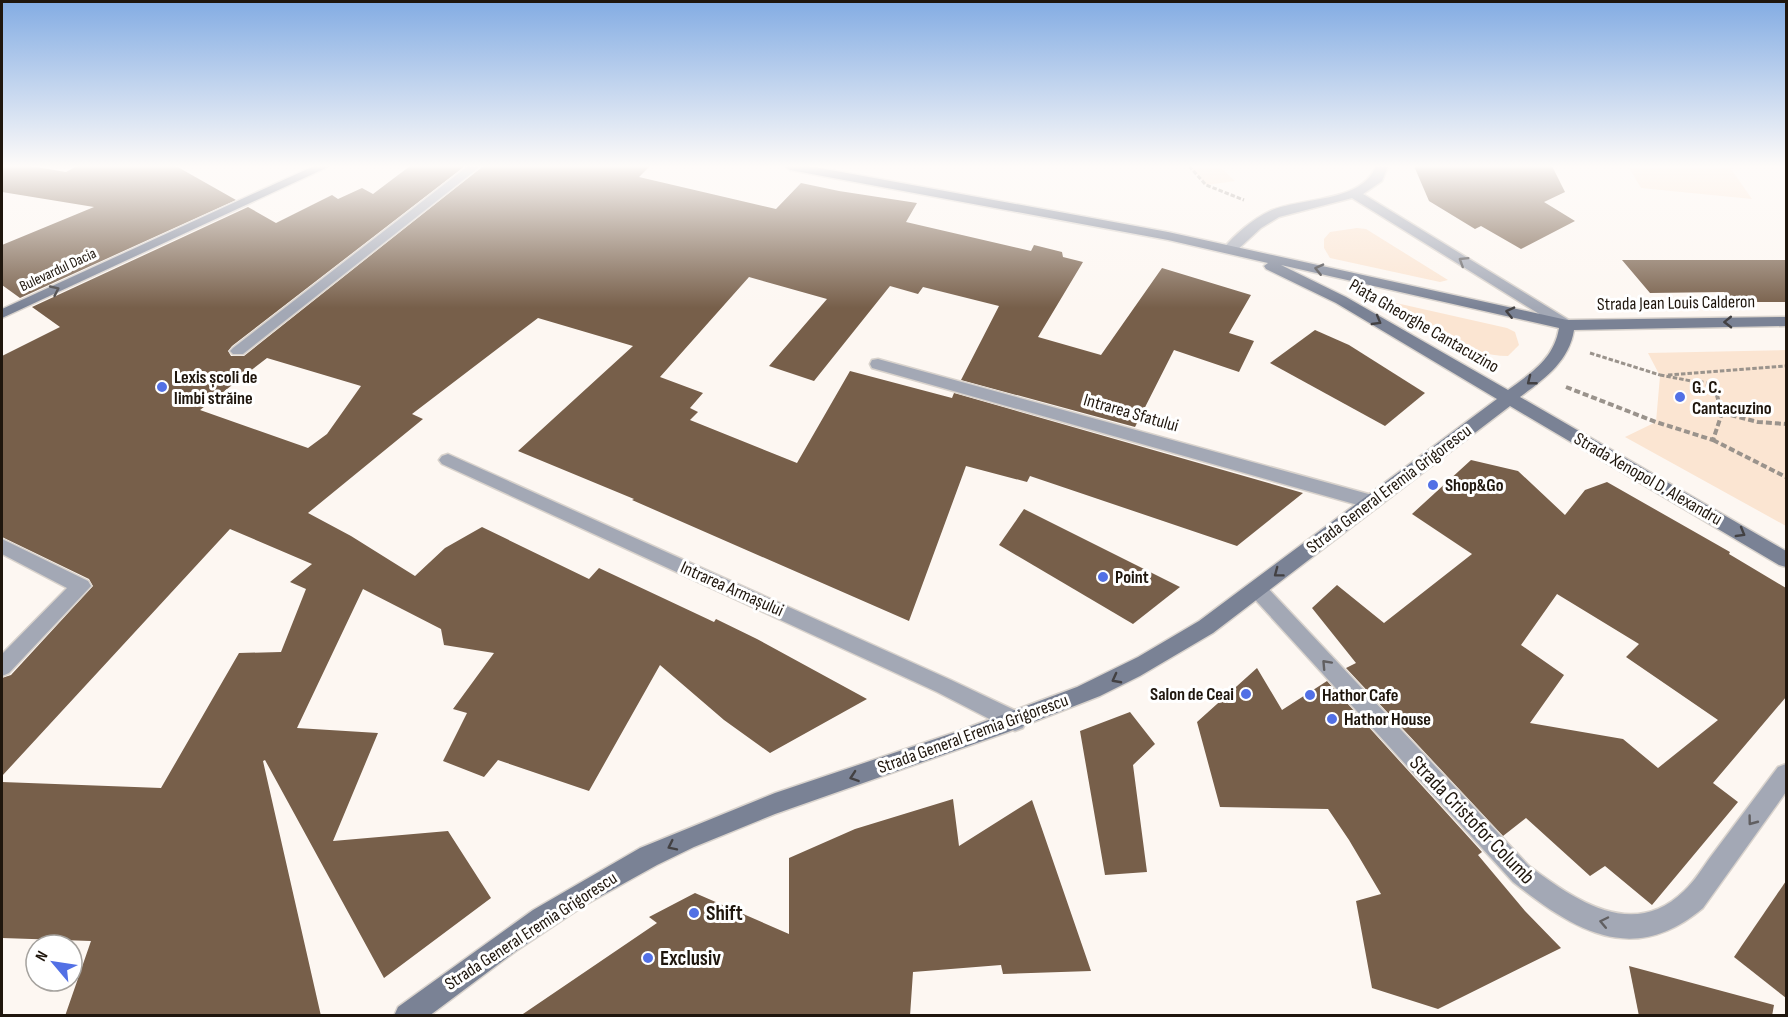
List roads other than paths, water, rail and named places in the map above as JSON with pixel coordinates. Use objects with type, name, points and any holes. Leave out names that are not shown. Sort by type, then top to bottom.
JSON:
[{"type":"street","name":"Bulevardul Dacia","points":[[2,314],[221,213]]},
{"type":"street","points":[[238,351],[414,213]]},
{"type":"street","points":[[1042,213],[1230,249],[1274,213]]},
{"type":"street","points":[[1386,213],[1567,325]]},
{"type":"street","name":"Piața Gheorghe Cantacuzino","points":[[1230,249],[1567,325],[1565,345],[1538,376],[1509,398],[1331,294],[1230,249]]},
{"type":"street","name":"Strada Jean Louis Calderon","points":[[1567,325],[1786,321]]},
{"type":"street","name":"Intrarea Sfatului","points":[[878,364],[1372,502]]},
{"type":"street","name":"Strada General Eremia Grigorescu","points":[[407,1016],[494,951],[574,898],[677,843],[739,817],[1015,721],[1106,684],[1155,658],[1206,627],[1509,398]]},
{"type":"street","name":"Strada Xenopol D. Alexandru","points":[[1509,398],[1786,560]]},
{"type":"street","name":"Intrarea Armașului","points":[[448,460],[944,686],[1015,721]]},
{"type":"street","points":[[2,546],[81,586],[2,667]]},
{"type":"street","name":"Strada Cristofor Columb","points":[[1257,589],[1521,874],[1552,899],[1592,920],[1626,927],[1654,925],[1677,914],[1694,899],[1786,774]]},
{"type":"place","name":"Lexis școli de limbi străine","points":[[162,387]]},
{"type":"place","name":"G. C. Cantacuzino","points":[[1680,397]]},
{"type":"place","name":"Shop&Go","points":[[1433,485]]},
{"type":"place","name":"Point","points":[[1103,577]]},
{"type":"place","name":"Salon de Ceai","points":[[1246,694]]},
{"type":"place","name":"Hathor Cafe","points":[[1310,695]]},
{"type":"place","name":"Hathor House","points":[[1332,719]]},
{"type":"place","name":"Shift","points":[[694,913]]},
{"type":"place","name":"Exclusiv","points":[[648,958]]}]
